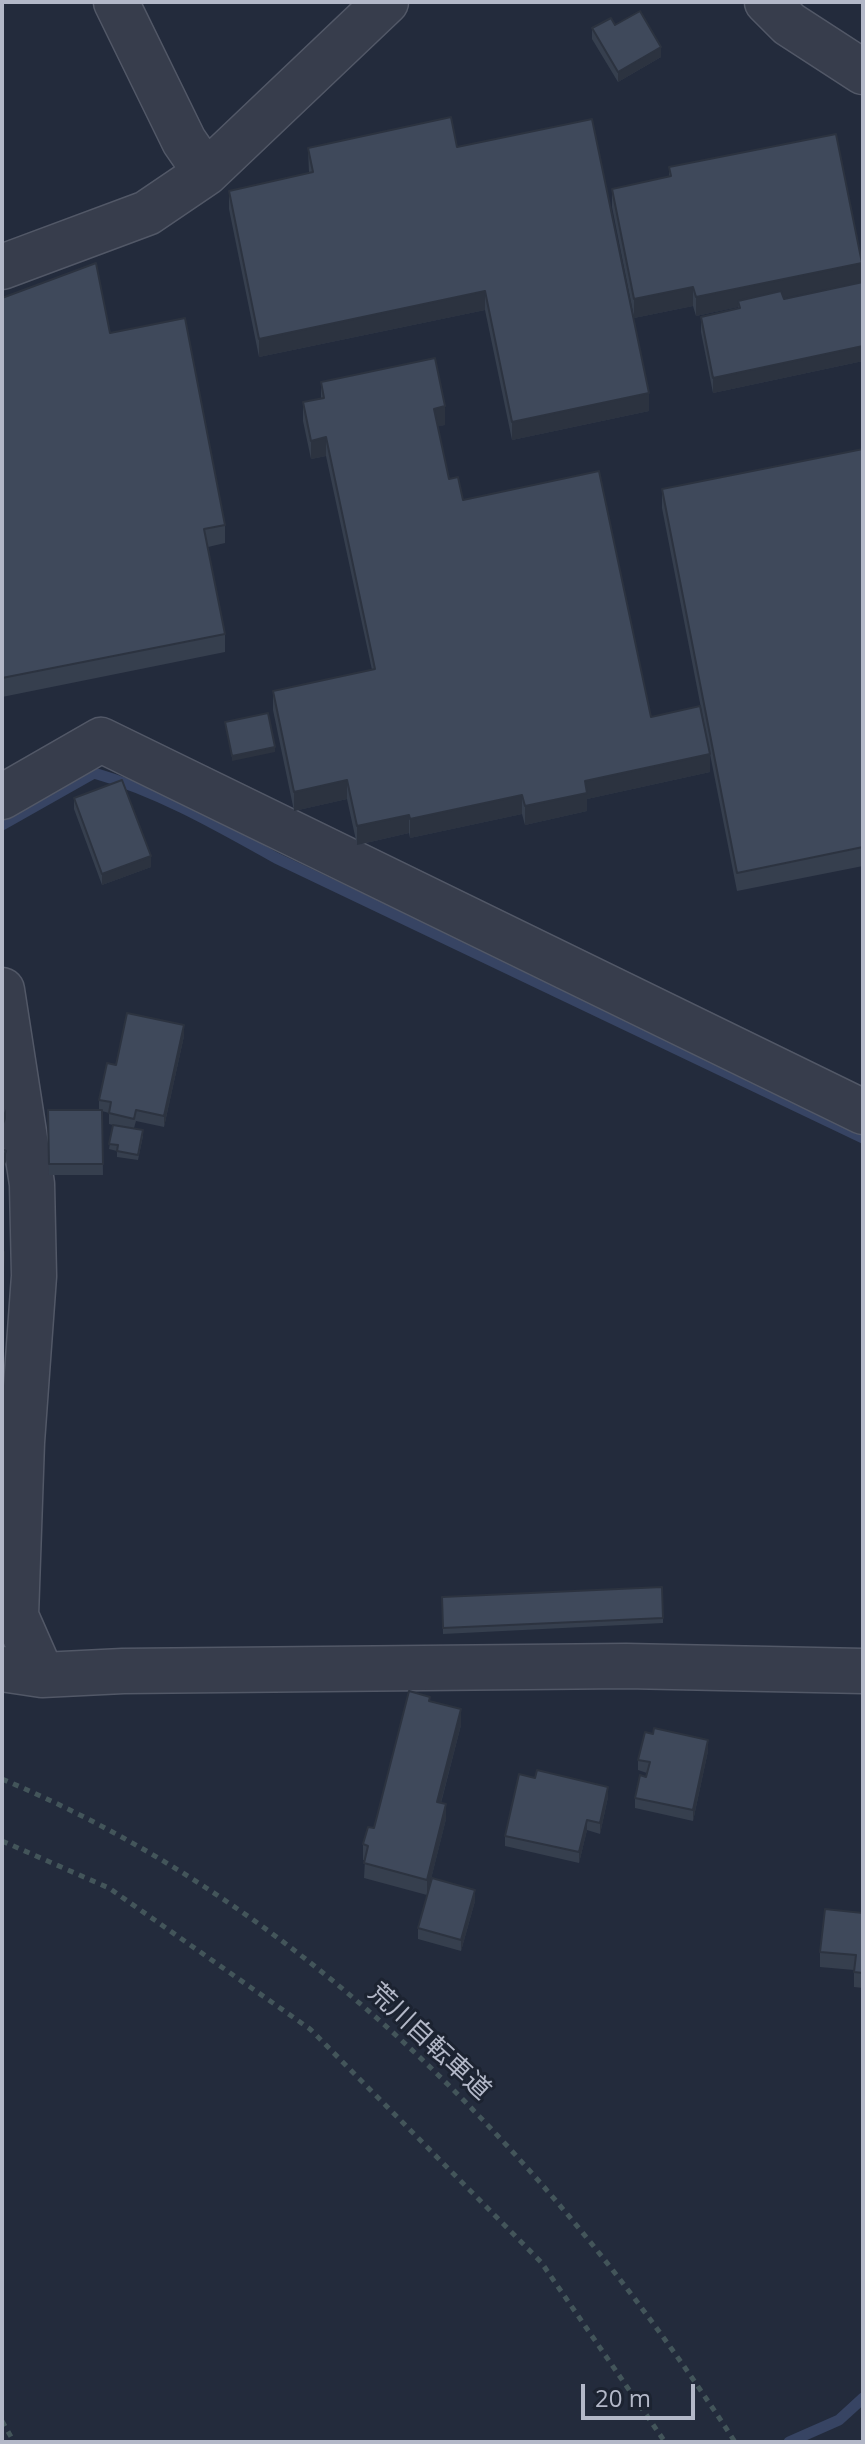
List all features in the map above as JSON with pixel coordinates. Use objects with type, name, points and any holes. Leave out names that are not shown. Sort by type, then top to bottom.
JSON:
[{"type":"street","points":[[116,2],[184,141],[206,173]]},
{"type":"street","points":[[2,267],[147,213],[206,173],[386,2]]},
{"type":"street","points":[[775,4],[789,24],[863,72]]},
{"type":"street","points":[[2,797],[101,740],[863,1112]]},
{"type":"street","points":[[2,990],[32,1184],[34,1276],[22,1442],[16,1616],[22,1672],[626,1666],[863,1671]]},
{"type":"path","name":"荒川自転車道","points":[[2,1779],[94,1821],[203,1885],[342,1987],[410,2048],[481,2119],[574,2226],[668,2346],[735,2442]]},
{"type":"path","points":[[2,1841],[109,1888],[310,2029],[541,2262],[665,2442]]},
{"type":"path","points":[[2,2421],[14,2442]]},
{"type":"building","points":[[640,11],[661,47],[618,72],[592,28],[611,18],[615,25]]},
{"type":"building","points":[[451,117],[457,147],[592,119],[649,393],[512,422],[485,291],[259,339],[229,191],[313,172],[308,148]]},
{"type":"building","points":[[836,134],[862,263],[696,297],[693,287],[634,299],[612,189],[671,176],[669,167]]},
{"type":"building","points":[[96,263],[110,333],[185,318],[225,525],[204,529],[225,634],[2,678],[2,298]]},
{"type":"building","points":[[863,282],[863,346],[713,378],[701,317],[740,308],[738,301],[781,291],[784,299]]},
{"type":"building","points":[[435,358],[445,406],[434,409],[449,479],[458,477],[463,500],[599,471],[651,717],[700,706],[710,754],[585,781],[587,793],[525,806],[522,795],[410,819],[409,815],[357,826],[347,780],[294,792],[273,691],[375,669],[326,437],[311,441],[303,402],[324,398],[321,382]]},
{"type":"building","points":[[863,449],[863,847],[737,873],[662,489]]},
{"type":"building","points":[[268,713],[275,747],[232,756],[225,722]]},
{"type":"building","points":[[122,780],[151,856],[102,874],[74,798]]},
{"type":"building","points":[[127,1013],[184,1025],[164,1116],[136,1110],[134,1119],[109,1113],[111,1102],[99,1100],[107,1063],[116,1065]]},
{"type":"building","points":[[48,1110],[102,1110],[103,1164],[49,1164]]},
{"type":"building","points":[[113,1125],[143,1130],[138,1155],[117,1151],[118,1145],[109,1144]]},
{"type":"building","points":[[2,1252],[4,1252],[2,1294]]},
{"type":"building","points":[[662,1587],[663,1618],[443,1628],[442,1597]]},
{"type":"building","points":[[409,1691],[430,1697],[429,1701],[461,1709],[437,1802],[446,1804],[427,1880],[364,1863],[368,1846],[363,1844],[368,1827],[374,1828]]},
{"type":"building","points":[[654,1728],[708,1740],[693,1810],[635,1798],[640,1775],[646,1777],[650,1762],[638,1760],[645,1732],[653,1734]]},
{"type":"building","points":[[537,1770],[608,1787],[600,1823],[587,1820],[579,1852],[505,1836],[519,1774],[535,1778]]},
{"type":"building","points":[[432,1878],[475,1890],[461,1940],[418,1928]]},
{"type":"building","points":[[825,1909],[863,1913],[863,1973],[854,1972],[856,1955],[820,1952]]},
{"type":"waterway","points":[[2,825],[94,773],[118,781],[188,810],[276,858],[863,1138]]},
{"type":"waterway","points":[[789,2442],[839,2420],[863,2398]]}]
